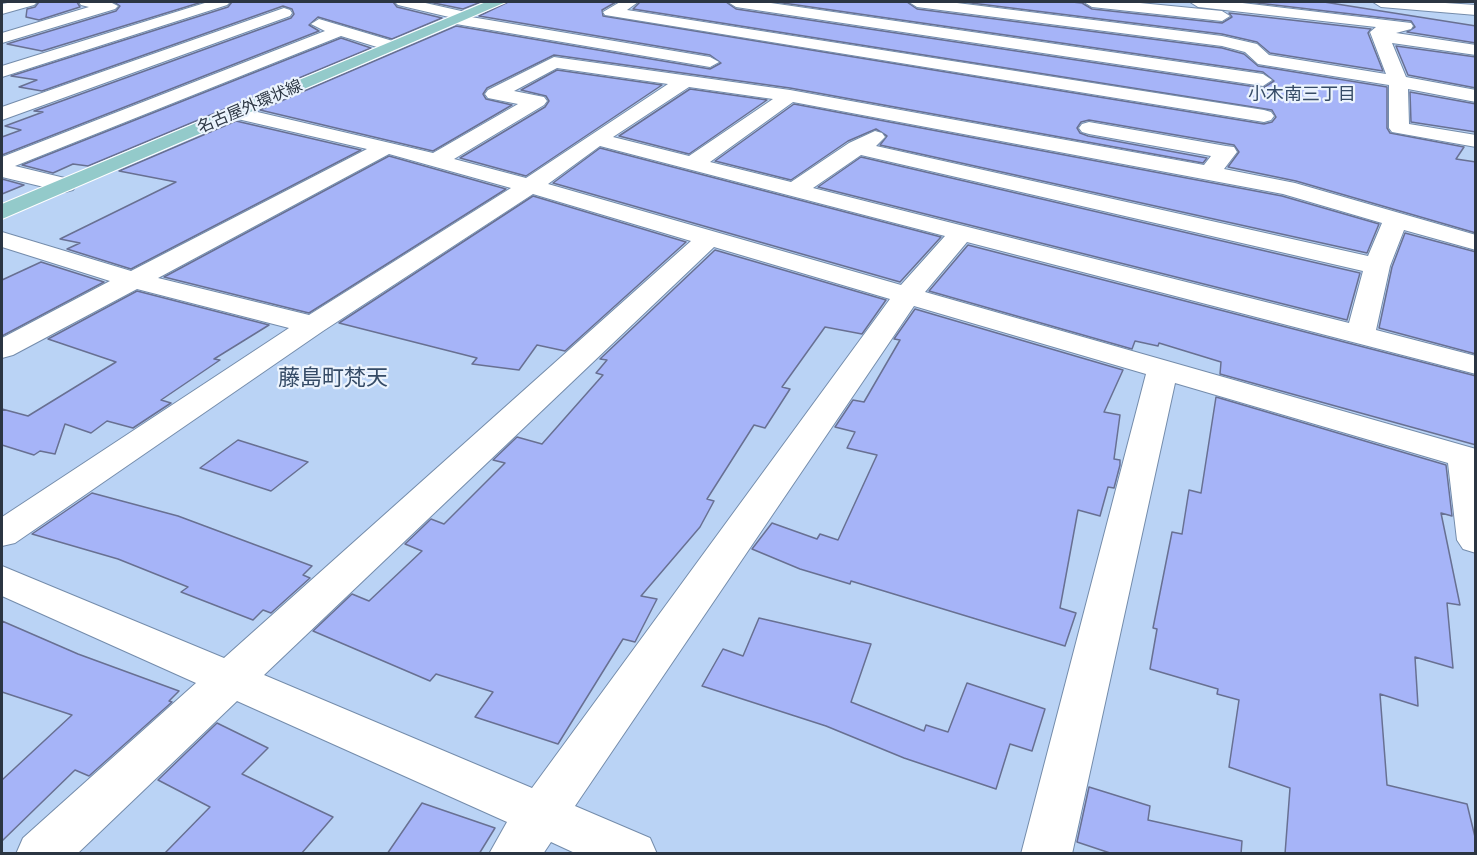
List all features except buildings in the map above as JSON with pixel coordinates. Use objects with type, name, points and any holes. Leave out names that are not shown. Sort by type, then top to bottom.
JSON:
[{"type":"main road","name":"名古屋外環状線","points":[[2,212],[498,2]]},
{"type":"street","points":[[2,9],[29,2]]},
{"type":"street","points":[[2,38],[110,6],[86,2]]},
{"type":"street","points":[[2,72],[222,2]]},
{"type":"street","points":[[403,2],[460,17],[729,65]]},
{"type":"street","points":[[564,37],[631,2]]},
{"type":"street","points":[[736,2],[1263,80]]},
{"type":"street","points":[[917,2],[1222,41],[1251,48],[1264,60],[1476,96]]},
{"type":"street","points":[[1092,2],[1380,32],[1394,38],[1476,50]]},
{"type":"street","points":[[1200,2],[1416,24]]},
{"type":"street","points":[[1381,2],[1476,10]]},
{"type":"street","points":[[903,26],[934,4]]},
{"type":"street","points":[[262,5],[390,46]]},
{"type":"street","points":[[611,12],[1264,116]]},
{"type":"street","points":[[6,110],[296,17]]},
{"type":"street","points":[[1222,41],[1225,17]]},
{"type":"street","points":[[1380,32],[1449,20],[1476,24]]},
{"type":"street","points":[[2,164],[340,31]]},
{"type":"street","points":[[1380,32],[1398,81],[1399,128],[1476,141]]},
{"type":"street","points":[[1210,173],[1264,116],[1264,60]]},
{"type":"street","points":[[435,161],[537,101],[495,94],[554,62],[790,96],[1287,188],[1476,243]]},
{"type":"street","points":[[2,534],[686,81]]},
{"type":"street","points":[[692,165],[790,96]]},
{"type":"street","points":[[236,113],[387,147],[530,186],[1470,458],[1476,540]]},
{"type":"street","points":[[794,190],[903,118]]},
{"type":"street","points":[[1065,124],[1239,140]]},
{"type":"street","points":[[596,139],[1476,365]]},
{"type":"street","points":[[2,349],[387,147]]},
{"type":"street","points":[[857,148],[1377,266]]},
{"type":"street","points":[[2,170],[65,185]]},
{"type":"street","points":[[1360,335],[1377,266],[1396,220]]},
{"type":"street","points":[[514,854],[908,294],[961,234]]},
{"type":"street","points":[[41,854],[708,238]]},
{"type":"street","points":[[2,239],[134,280],[313,326]]},
{"type":"street","points":[[1047,854],[1163,369]]},
{"type":"street","points":[[2,580],[632,854]]},
{"type":"district","name":"小木南三丁目","points":[[1302,95]]},
{"type":"district","name":"藤島町梵天","points":[[333,379]]}]
